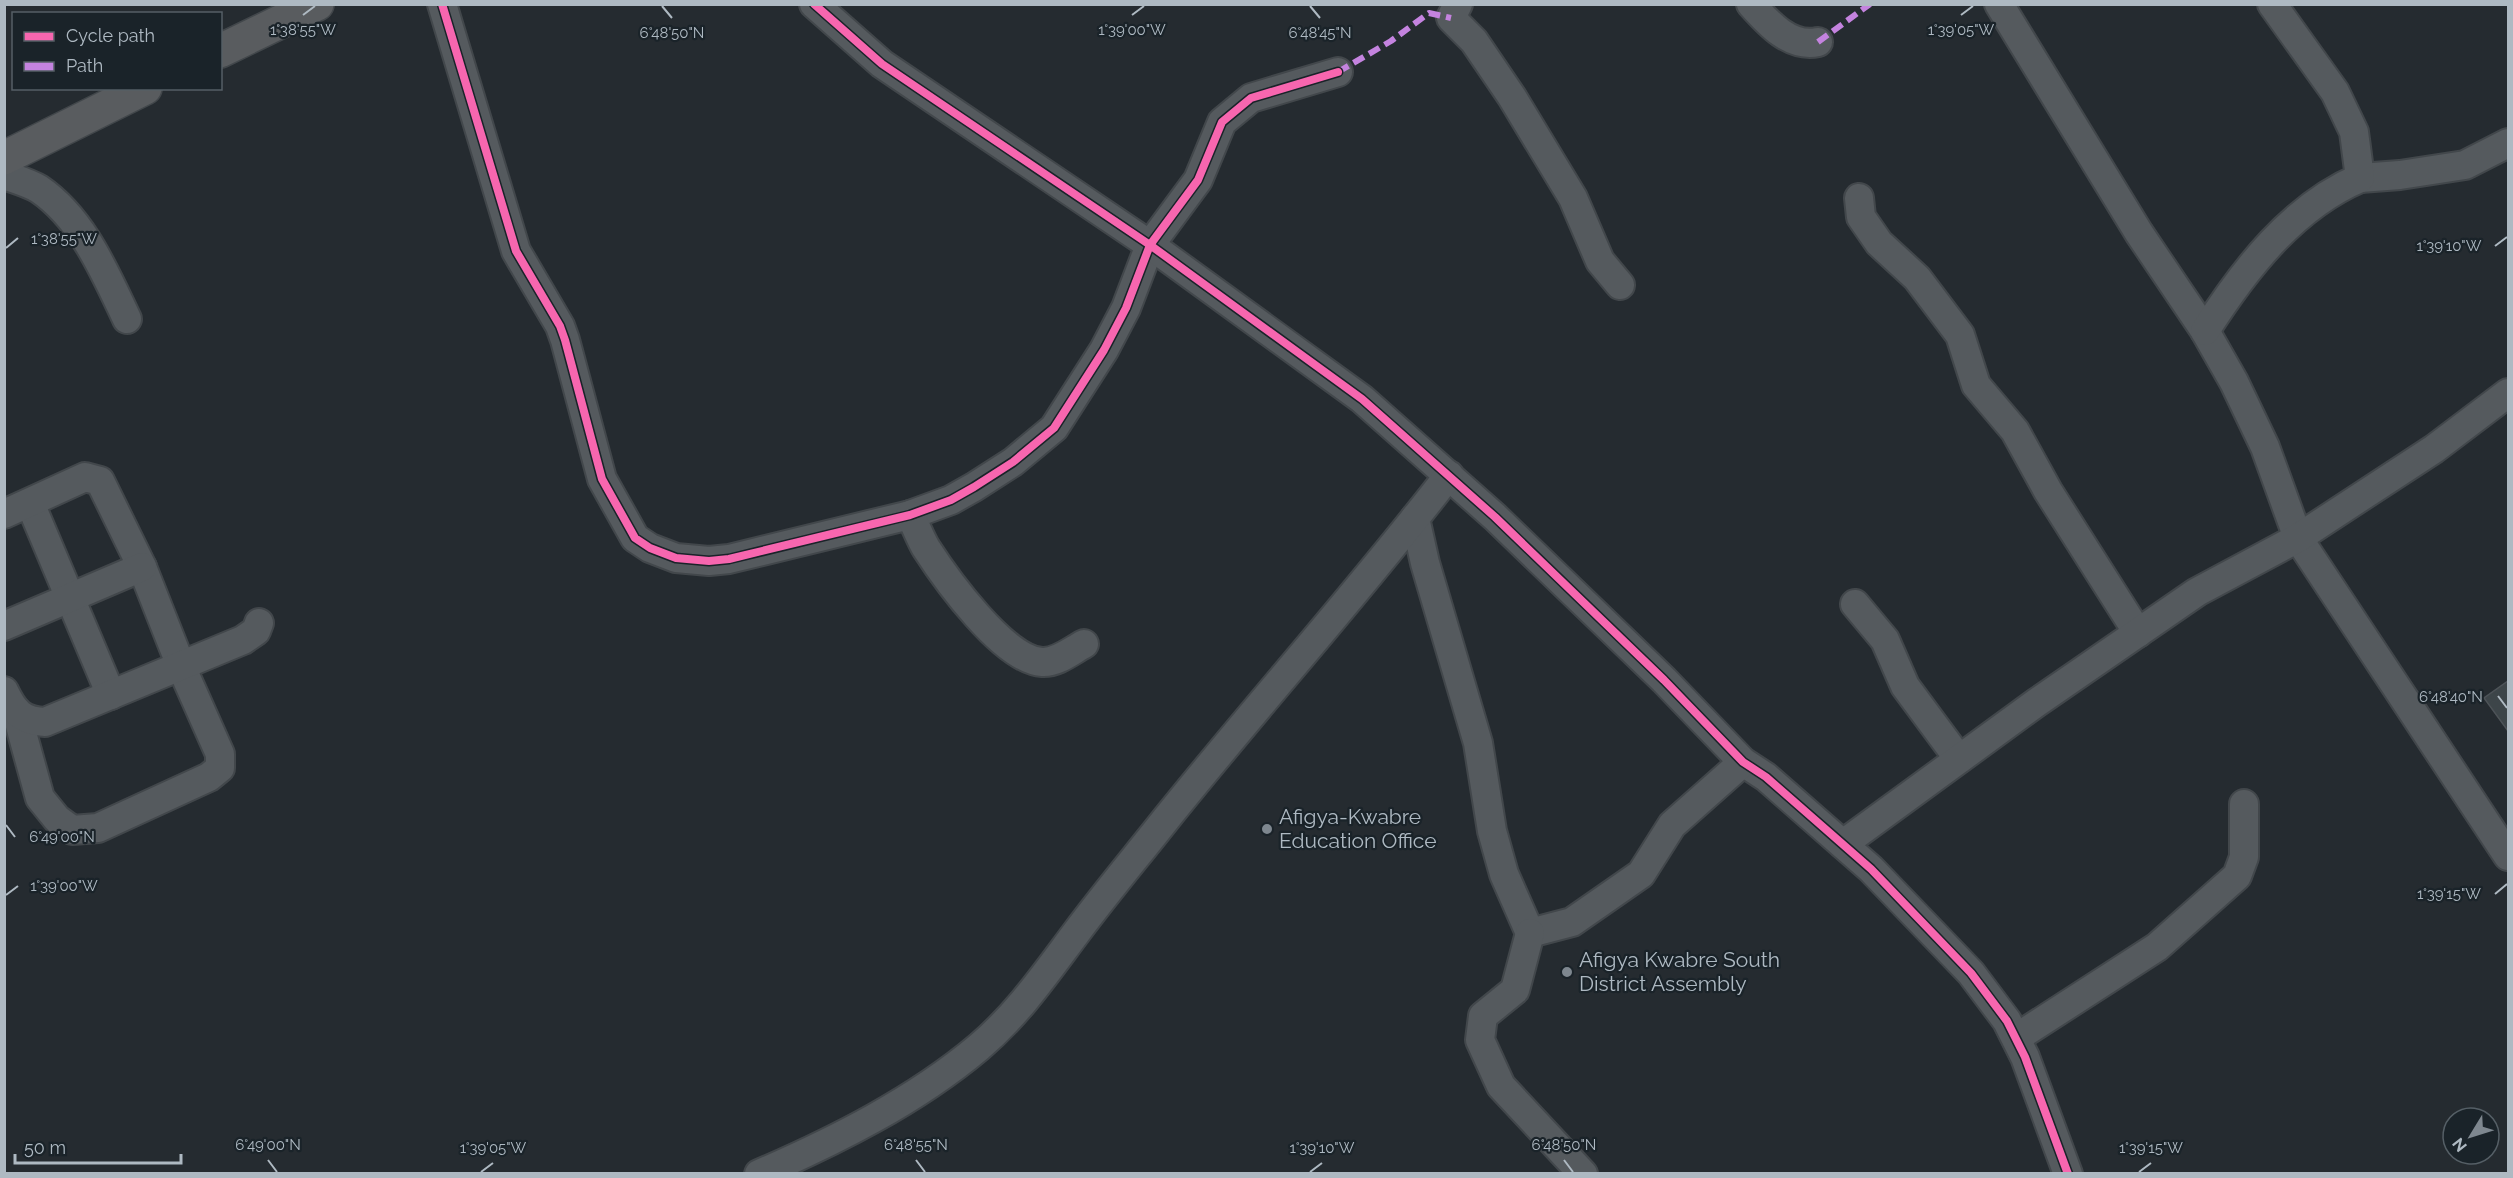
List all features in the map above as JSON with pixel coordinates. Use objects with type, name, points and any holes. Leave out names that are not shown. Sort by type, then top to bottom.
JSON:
[{"type":"highway","points":[[222,34],[284,4]]},
{"type":"highway","points":[[222,50],[318,4]]},
{"type":"highway","points":[[4,144],[112,90]]},
{"type":"highway","points":[[4,158],[141,90]]},
{"type":"street","points":[[442,4],[516,251],[560,326],[602,479],[635,538],[650,548],[676,558],[719,560],[910,515],[951,500],[1014,462],[1054,428],[1110,339],[1126,308],[1150,245],[1198,180],[1219,128],[1229,116],[1251,98],[1338,72]]},
{"type":"street","points":[[814,4],[882,64],[1150,245],[1362,399],[1449,475],[1593,611],[1743,762],[1766,777],[1842,844],[1905,902],[1964,965],[1992,999],[2016,1038],[2064,1172]]},
{"type":"street","points":[[1458,4],[1451,18],[1474,41],[1512,97],[1573,198],[1600,261],[1620,285]]},
{"type":"street","points":[[1751,4],[1768,24],[1794,41],[1808,44],[1818,42]]},
{"type":"street","points":[[1999,4],[2139,232],[2205,330],[2234,382],[2265,447],[2298,538],[2508,856]]},
{"type":"street","points":[[2272,4],[2335,92],[2354,132],[2360,178]]},
{"type":"street","points":[[2205,330],[2226,297],[2275,238],[2307,209],[2340,186],[2360,178],[2400,175],[2465,165],[2508,143]]},
{"type":"street","points":[[4,175],[38,189],[70,218],[96,255],[127,319]]},
{"type":"street","points":[[1859,198],[1861,217],[1879,243],[1917,278],[1956,327],[1976,385],[2015,431],[2053,500],[2138,633]]},
{"type":"street","points":[[1842,844],[2197,592],[2298,538],[2504,405]]},
{"type":"street","points":[[765,1172],[808,1152],[911,1096],[988,1038],[1037,988],[1076,933],[1197,781],[1449,475]]},
{"type":"street","points":[[4,514],[85,477],[100,481],[142,567],[181,666],[220,754],[220,768],[209,777],[98,828],[72,830],[57,819],[40,798],[10,701]]},
{"type":"street","points":[[30,503],[111,695]]},
{"type":"street","points":[[910,515],[926,547],[957,590],[1001,641],[1024,657],[1040,662],[1053,661],[1084,644]]},
{"type":"street","points":[[1415,518],[1425,563],[1478,743],[1495,842],[1504,874],[1530,933],[1515,990],[1483,1016],[1480,1040],[1501,1086],[1583,1173]]},
{"type":"street","points":[[4,626],[142,567]]},
{"type":"street","points":[[1856,604],[1885,640],[1894,667],[1909,694],[1959,759]]},
{"type":"street","points":[[10,701],[30,721],[45,722],[243,640],[256,631],[259,623]]},
{"type":"street","points":[[1530,933],[1572,922],[1641,874],[1672,825],[1743,762]]},
{"type":"street","points":[[2016,1038],[2157,947],[2236,876],[2244,857],[2244,804]]},
{"type":"building","points":[[2508,681],[2508,731],[2484,698]]},
{"type":"marked path","points":[[1818,42],[1870,4]]},
{"type":"marked path","points":[[1338,72],[1391,41],[1429,13],[1451,18]]},
{"type":"cycle path","points":[[442,4],[516,251],[560,326],[565,340],[602,479],[635,538],[650,548],[676,558],[709,561],[729,559],[910,515],[951,500],[1013,462],[1054,428],[1104,350],[1126,308],[1150,245],[1198,180],[1222,122],[1251,98],[1338,72]]},
{"type":"cycle path","points":[[814,4],[882,64],[1150,245],[1362,399],[1495,517],[1664,680],[1743,762],[1766,777],[1871,869],[1971,973],[2007,1021],[2025,1057],[2068,1174]]},
{"type":"place","name":"Afigya-Kwabre Education Office","points":[[1267,829]]},
{"type":"place","name":"Afigya Kwabre South District Assembly","points":[[1567,972]]}]
